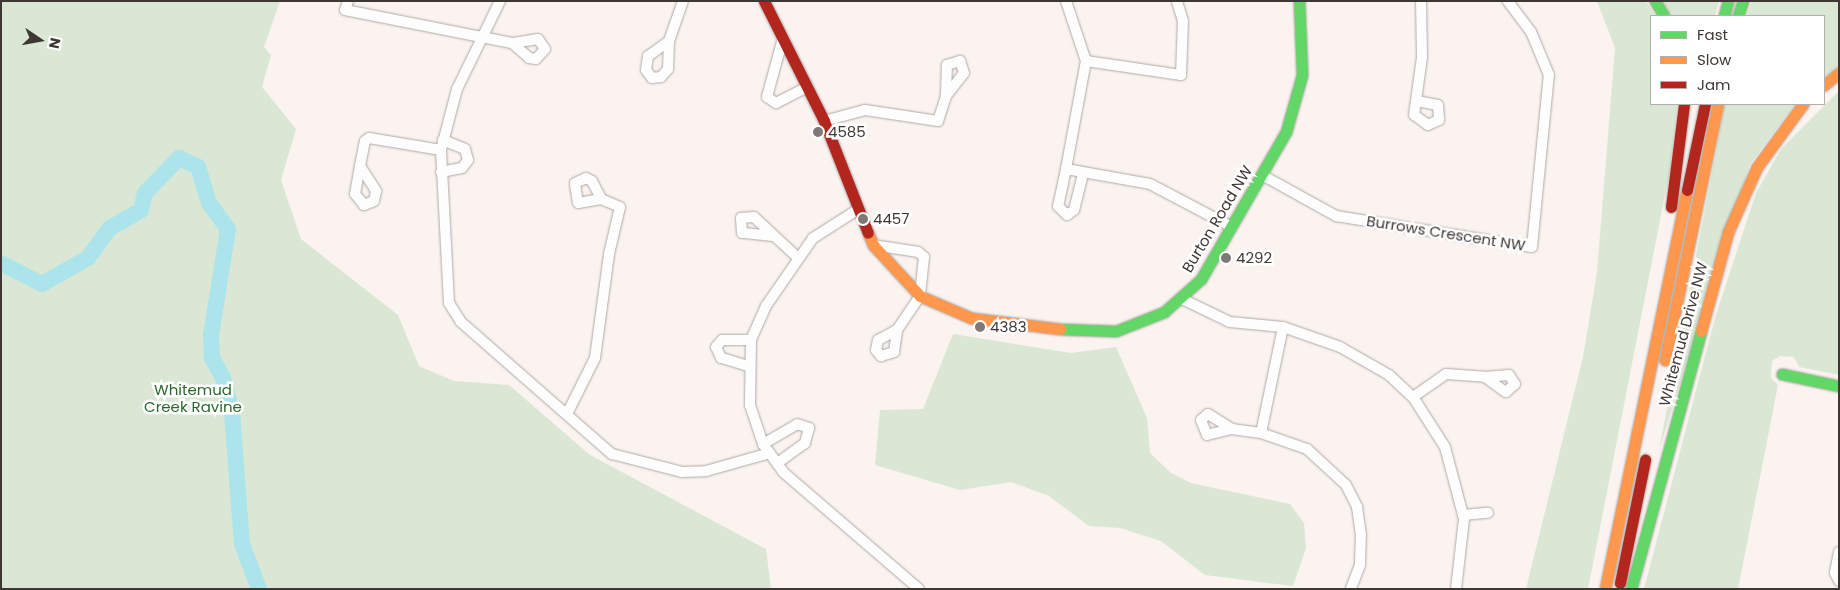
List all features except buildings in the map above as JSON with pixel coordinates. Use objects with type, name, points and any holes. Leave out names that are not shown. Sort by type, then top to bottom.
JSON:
[{"type":"main road","name":"Burton Road NW","points":[[764,1],[824,121],[856,210],[873,244],[920,296],[972,318],[1091,333],[1138,325],[1182,299],[1201,279],[1286,132],[1296,100],[1304,47],[1299,1]]},
{"type":"main road","points":[[1655,1],[1663,15]]},
{"type":"main road","points":[[1724,15],[1728,1]]},
{"type":"main road","points":[[1738,15],[1743,1]]},
{"type":"main road","points":[[1825,84],[1839,73]]},
{"type":"main road","points":[[1627,483],[1638,388],[1674,186],[1684,105]]},
{"type":"main road","name":"Whitemud Drive NW","points":[[1605,589],[1705,105]]},
{"type":"main road","points":[[1619,589],[1718,105]]},
{"type":"main road","name":"Whitemud Drive NW","points":[[1631,589],[1730,224],[1757,167],[1802,105]]},
{"type":"main road","points":[[1782,374],[1839,386]]},
{"type":"street","points":[[348,1],[345,10],[480,34],[512,43]]},
{"type":"street","points":[[500,1],[480,34],[457,89],[442,145],[441,172],[449,304],[461,322],[568,412],[612,454],[661,470],[706,471],[770,453]]},
{"type":"street","points":[[669,40],[683,1]]},
{"type":"street","points":[[1066,1],[1086,61],[1058,206],[1067,215],[1074,210],[1083,173]]},
{"type":"street","points":[[1086,61],[1181,75],[1183,21],[1177,1]]},
{"type":"street","points":[[1417,102],[1421,1]]},
{"type":"street","name":"Burrows Crescent NW","points":[[1262,174],[1336,216],[1532,247],[1549,75],[1531,32],[1508,1]]},
{"type":"street","points":[[783,37],[767,97],[776,103],[808,87]]},
{"type":"street","points":[[824,121],[865,110],[938,121],[946,96]]},
{"type":"street","points":[[360,166],[369,138],[465,149],[468,160],[462,168],[441,172]]},
{"type":"street","points":[[1066,169],[1150,184],[1232,227]]},
{"type":"street","points":[[568,412],[595,358],[609,254],[620,207],[602,199]]},
{"type":"street","points":[[856,210],[813,238],[797,257],[751,340],[748,366],[750,405],[763,444],[777,463],[919,589]]},
{"type":"street","points":[[773,236],[797,257]]},
{"type":"street","points":[[873,244],[921,254],[920,296],[897,330]]},
{"type":"street","points":[[1182,299],[1230,322],[1283,327],[1340,347],[1389,375],[1413,397],[1445,447],[1463,515],[1456,589]]},
{"type":"street","points":[[1262,433],[1283,327]]},
{"type":"street","points":[[748,366],[721,358],[716,347],[722,340],[751,340]]},
{"type":"street","points":[[1413,397],[1446,374],[1486,377]]},
{"type":"street","points":[[763,444],[797,424],[809,428],[805,443],[777,463]]},
{"type":"street","points":[[1232,429],[1262,433],[1307,449],[1346,485],[1357,507],[1361,534],[1360,565],[1351,589]]},
{"type":"street","points":[[1463,515],[1488,513]]},
{"type":"street","points":[[1839,552],[1835,573],[1839,581]]},
{"type":"green space","name":"Whitemud Creek Ravine","points":[[1,1],[280,1],[264,47],[271,55],[262,87],[296,129],[281,180],[301,239],[398,315],[419,366],[454,381],[509,385],[590,455],[766,549],[771,589],[1,589]]},
{"type":"green space","points":[[1597,1],[1646,1],[1654,15],[1650,15],[1650,105],[1677,105],[1669,174],[1588,589],[1526,589],[1583,357],[1597,272],[1615,48]]},
{"type":"green space","points":[[1660,1],[1719,1],[1715,15],[1667,15]]},
{"type":"green space","points":[[1752,1],[1839,1],[1839,66],[1825,76],[1825,15],[1747,15]]},
{"type":"green space","points":[[1839,91],[1839,375],[1799,367],[1794,357],[1780,356],[1772,361],[1771,378],[1778,385],[1738,589],[1644,589],[1715,318],[1756,193],[1781,149]]},
{"type":"green space","points":[[1725,105],[1794,105],[1750,164],[1659,450]]},
{"type":"green space","points":[[953,334],[1071,353],[1116,347],[1147,418],[1150,453],[1171,473],[1191,483],[1290,504],[1304,523],[1306,548],[1293,586],[1205,575],[1161,541],[1120,528],[1089,526],[1049,496],[1011,482],[960,490],[875,465],[880,410],[923,409]]},
{"type":"waterway","points":[[1,263],[42,284],[88,258],[110,228],[141,210],[145,193],[179,158],[198,167],[209,203],[228,229],[211,335],[212,358],[223,378],[232,412],[242,544],[259,589]]},
{"type":"traffic: fast","points":[[1060,329],[1116,331],[1164,312],[1201,279],[1286,132],[1302,75],[1299,1]]},
{"type":"traffic: fast","points":[[1655,1],[1663,15]]},
{"type":"traffic: fast","points":[[1724,15],[1728,1]]},
{"type":"traffic: fast","points":[[1738,15],[1743,1]]},
{"type":"traffic: fast","points":[[1631,589],[1701,331]]},
{"type":"traffic: fast","points":[[1782,374],[1839,386]]},
{"type":"traffic: slow","points":[[1825,84],[1839,73]]},
{"type":"traffic: slow","points":[[1665,360],[1718,105]]},
{"type":"traffic: slow","points":[[1701,331],[1728,232],[1757,167],[1802,105]]},
{"type":"traffic: slow","points":[[1605,589],[1687,190]]},
{"type":"traffic: slow","points":[[868,233],[873,245],[920,296],[971,318],[1060,329]]},
{"type":"traffic: jam","points":[[764,1],[824,121],[868,233]]},
{"type":"traffic: jam","points":[[1671,207],[1684,105]]},
{"type":"traffic: jam","points":[[1687,190],[1705,105]]},
{"type":"traffic: jam","points":[[1620,583],[1645,460]]},
{"type":"place","name":"4585","points":[[818,132]]},
{"type":"place","name":"4457","points":[[863,219]]},
{"type":"place","name":"4292","points":[[1226,258]]},
{"type":"place","name":"4383","points":[[980,327]]}]
